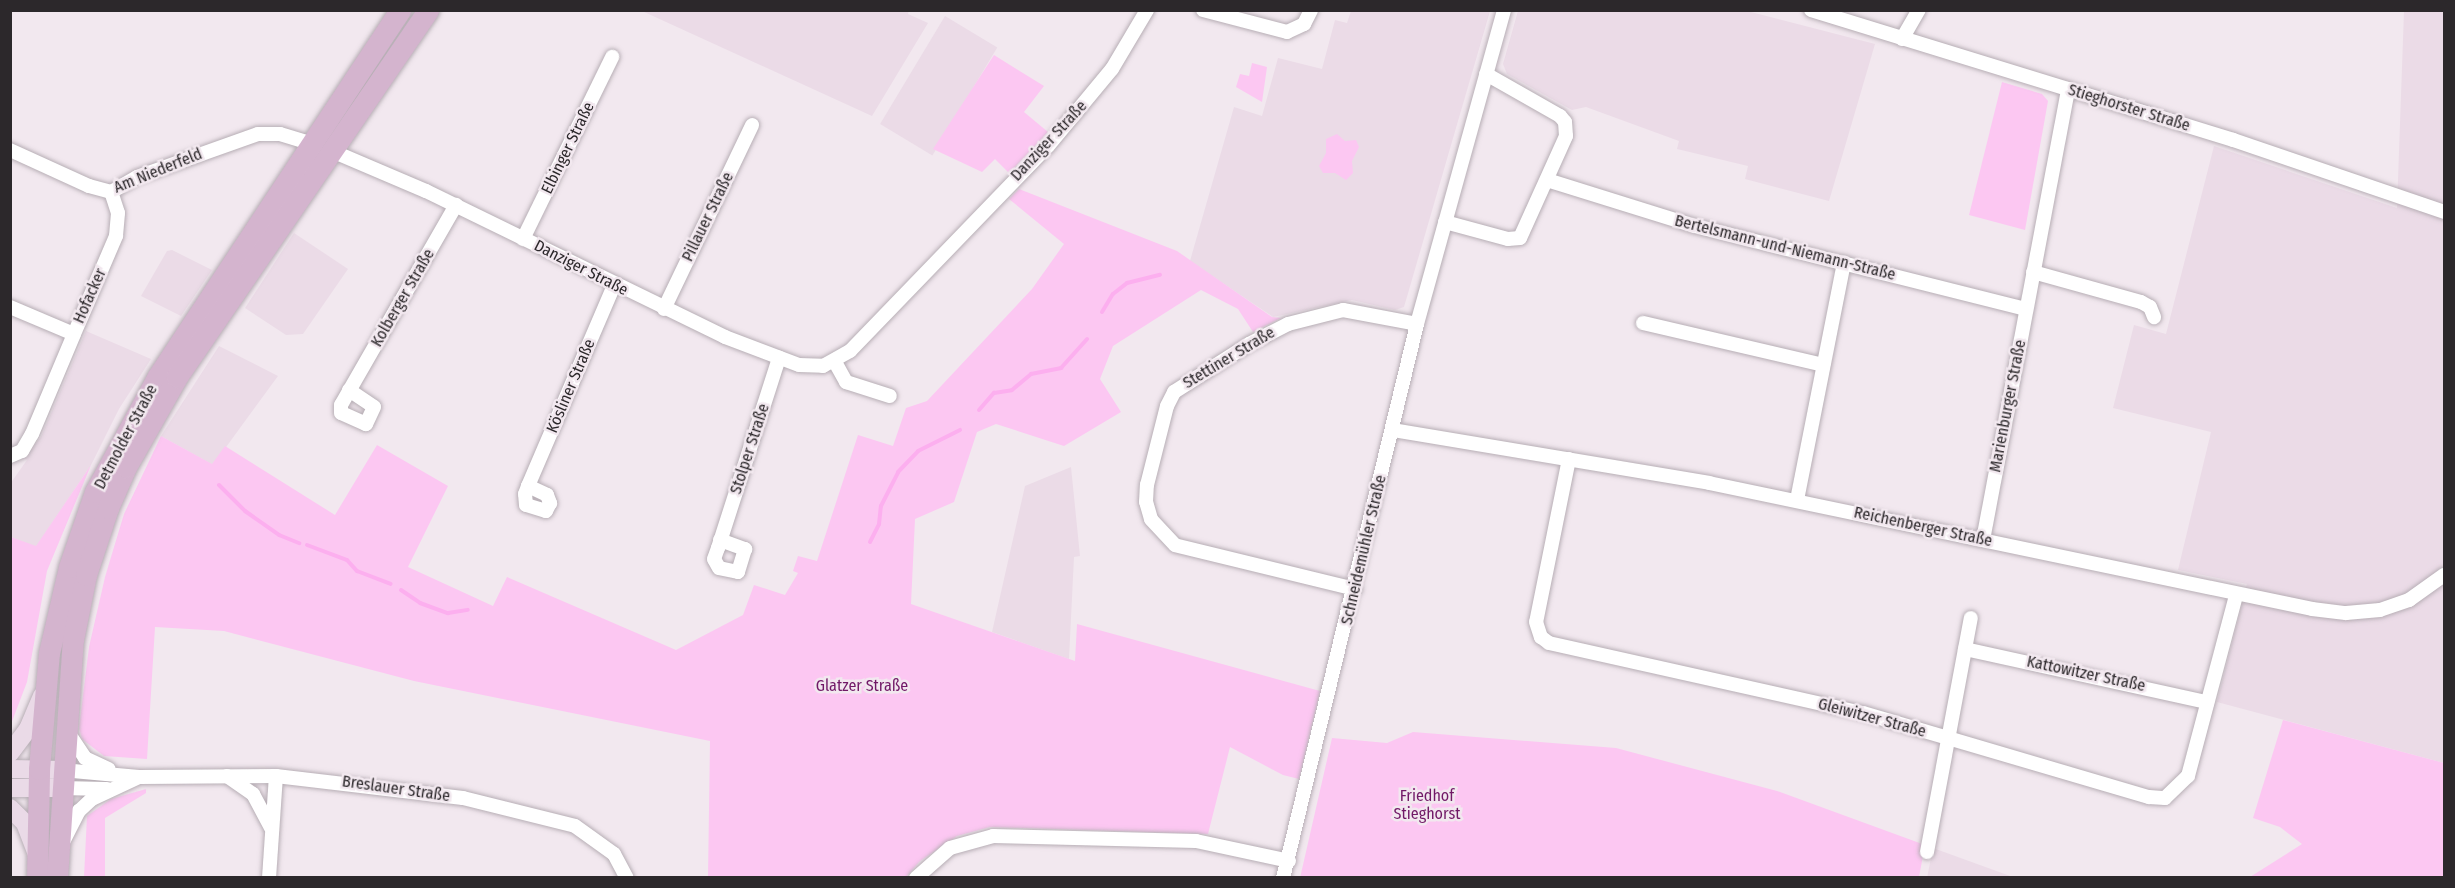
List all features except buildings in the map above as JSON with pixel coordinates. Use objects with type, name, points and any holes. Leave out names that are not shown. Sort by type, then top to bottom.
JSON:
[{"type":"main road","name":"Detmolder Straße","points":[[47,868],[38,778],[45,686],[69,567],[111,459],[158,376],[400,10]]},
{"type":"main road","name":"Detmolder Straße","points":[[47,868],[61,779],[65,718],[81,593],[126,467],[177,377],[428,10]]},
{"type":"main road","points":[[310,143],[332,151]]},
{"type":"main road","points":[[10,753],[27,729],[45,686]]},
{"type":"main road","points":[[10,769],[38,778],[61,779]]},
{"type":"main road","points":[[10,788],[38,778]]},
{"type":"main road","points":[[10,808],[25,823],[47,868]]},
{"type":"street","name":"Danziger Straße","points":[[332,151],[456,205],[664,309],[779,358],[811,367],[835,362],[857,344],[1074,116],[1112,69],[1146,10]]},
{"type":"street","points":[[1203,10],[1287,32],[1304,24],[1311,10]]},
{"type":"street","name":"Schneidemühler Straße","points":[[1283,878],[1355,589],[1417,324],[1504,10]]},
{"type":"street","name":"Stieghorster Straße","points":[[1811,10],[2068,89],[2445,212]]},
{"type":"street","points":[[1902,39],[1919,10]]},
{"type":"street","name":"Elbinger Straße","points":[[523,239],[612,57]]},
{"type":"street","points":[[1445,222],[1508,240],[1520,238],[1566,136],[1565,122],[1486,74]]},
{"type":"street","name":"Marienburger Straße","points":[[1983,540],[2068,89]]},
{"type":"street","name":"Pillauer Straße","points":[[664,309],[752,125]]},
{"type":"street","name":"Am Niederfeld","points":[[10,150],[111,192],[137,177],[258,134],[280,134],[310,143]]},
{"type":"street","name":"Bertelsmann-und-Niemann-Straße","points":[[1547,180],[1695,226],[2026,309]]},
{"type":"street","name":"Hofacker","points":[[10,307],[74,334],[118,230],[111,192]]},
{"type":"street","name":"Kolberger Straße","points":[[350,390],[456,205]]},
{"type":"street","points":[[1797,500],[1844,263]]},
{"type":"street","points":[[2033,272],[2141,302],[2150,307],[2154,317]]},
{"type":"street","name":"Kösliner Straße","points":[[528,486],[614,285]]},
{"type":"street","name":"Stettiner Straße","points":[[1355,589],[1175,545],[1151,519],[1146,502],[1147,485],[1167,406],[1174,392],[1249,344],[1288,324],[1343,310],[1417,324]]},
{"type":"street","points":[[1643,323],[1823,365]]},
{"type":"street","points":[[10,456],[22,451],[32,434],[74,334]]},
{"type":"street","name":"Stolper Straße","points":[[720,540],[779,358]]},
{"type":"street","points":[[835,362],[846,382],[890,396]]},
{"type":"street","name":"Reichenberger Straße","points":[[1393,430],[1797,500],[2236,595],[2346,613],[2373,611],[2409,600],[2445,575]]},
{"type":"street","name":"Gleiwitzer Straße","points":[[1569,459],[1536,622],[1541,637],[1559,646],[1863,713],[2149,797],[2165,798],[2188,776],[2236,595]]},
{"type":"street","points":[[1927,852],[1971,618]]},
{"type":"street","name":"Kattowitzer Straße","points":[[1965,649],[2207,702]]},
{"type":"street","name":"Breslauer Straße","points":[[65,718],[79,753],[114,772],[139,777],[223,774],[276,776],[417,789],[552,818],[597,839],[614,854],[627,878]]},
{"type":"street","name":"Breslauer Straße","points":[[61,779],[114,772]]},
{"type":"street","points":[[223,774],[253,794],[273,833]]},
{"type":"street","points":[[269,878],[276,776]]},
{"type":"street","name":"Breslauer Straße","points":[[47,868],[79,811],[112,788],[139,777]]},
{"type":"street","name":"Breslauer Straße","points":[[61,779],[112,788]]},
{"type":"street","points":[[916,878],[950,848],[999,836],[1197,841],[1289,861]]},
{"type":"shaded area","points":[[909,10],[908,14],[928,23],[872,116],[642,11]]},
{"type":"shaded area","points":[[1351,11],[1490,11],[1404,307],[1395,310],[1352,300],[1273,317],[1190,261],[1234,107],[1262,116],[1278,58],[1322,69],[1335,20],[1347,23]]},
{"type":"shaded area","points":[[1518,11],[1747,11],[1875,44],[1829,201],[1745,179],[1748,166],[1677,149],[1679,141],[1586,107],[1572,110],[1507,74],[1503,64]]},
{"type":"shaded area","points":[[2404,11],[2444,11],[2444,763],[2217,702],[2247,584],[2178,570],[2211,432],[2113,408],[2134,325],[2166,334],[2214,146],[2397,208]]},
{"type":"shaded area","points":[[945,16],[997,47],[932,155],[880,124]]},
{"type":"shaded area","points":[[294,233],[348,269],[303,334],[286,335],[245,308]]},
{"type":"shaded area","points":[[172,250],[212,270],[181,316],[141,296],[167,251]]},
{"type":"shaded area","points":[[86,331],[151,359],[119,409],[91,465],[36,547],[11,537],[10,484],[27,460],[23,458],[41,437]]},
{"type":"shaded area","points":[[219,346],[278,376],[213,465],[161,436]]},
{"type":"shaded area","points":[[1071,467],[1080,556],[1074,557],[1069,659],[992,632],[1025,486]]},
{"type":"shaded area","points":[[1933,848],[2013,877],[1927,878]]},
{"type":"green space","points":[[994,55],[1044,86],[1024,112],[1048,132],[1009,173],[995,159],[982,172],[933,149]]},
{"type":"green space","points":[[1252,63],[1267,67],[1262,102],[1236,87],[1240,74],[1249,76]]},
{"type":"green space","points":[[2002,82],[2042,94],[2048,101],[2025,230],[1969,215]]},
{"type":"green space","points":[[1337,134],[1345,141],[1356,140],[1359,147],[1352,161],[1353,173],[1346,180],[1335,173],[1323,173],[1319,166],[1326,153],[1326,139]]},
{"type":"green space","name":"Glatzer Straße","points":[[1019,189],[1177,251],[1272,317],[1281,318],[1253,332],[1238,309],[1201,290],[1113,346],[1100,379],[1121,412],[1064,446],[996,424],[977,432],[954,502],[915,519],[911,604],[1075,661],[1077,624],[1320,691],[1299,779],[1283,775],[1230,747],[1208,834],[990,827],[957,836],[920,861],[906,877],[708,877],[710,741],[414,681],[224,631],[155,627],[147,759],[104,756],[82,739],[79,728],[89,647],[105,577],[124,514],[161,436],[212,464],[225,446],[335,515],[377,445],[448,486],[408,567],[493,606],[507,577],[676,650],[743,615],[754,585],[785,595],[798,573],[793,571],[798,556],[817,561],[858,435],[893,446],[906,408],[927,401],[1032,289],[1064,244],[1009,199]]},
{"type":"green space","points":[[91,465],[47,571],[27,682],[11,724],[11,537],[36,546]]},
{"type":"green space","points":[[2283,720],[2444,763],[2444,877],[2250,877],[2302,844],[2280,827],[2253,818]]},
{"type":"green space","name":"Friedhof Stieghorst","points":[[1413,732],[1616,748],[1777,791],[1925,845],[1919,877],[1300,878],[1332,738],[1387,743]]},
{"type":"green space","points":[[146,789],[146,793],[105,818],[105,877],[84,877],[87,816],[111,799]]},
{"type":"waterway","points":[[1102,312],[1113,294],[1127,283],[1160,275]]},
{"type":"waterway","points":[[979,410],[994,393],[1012,390],[1031,374],[1061,368],[1087,339]]},
{"type":"waterway","points":[[870,542],[879,524],[881,506],[898,472],[918,451],[960,430]]},
{"type":"waterway","points":[[219,485],[245,511],[279,535],[299,543]]},
{"type":"waterway","points":[[307,545],[347,560],[357,571],[391,584]]},
{"type":"waterway","points":[[401,590],[420,603],[448,613],[468,610]]}]
